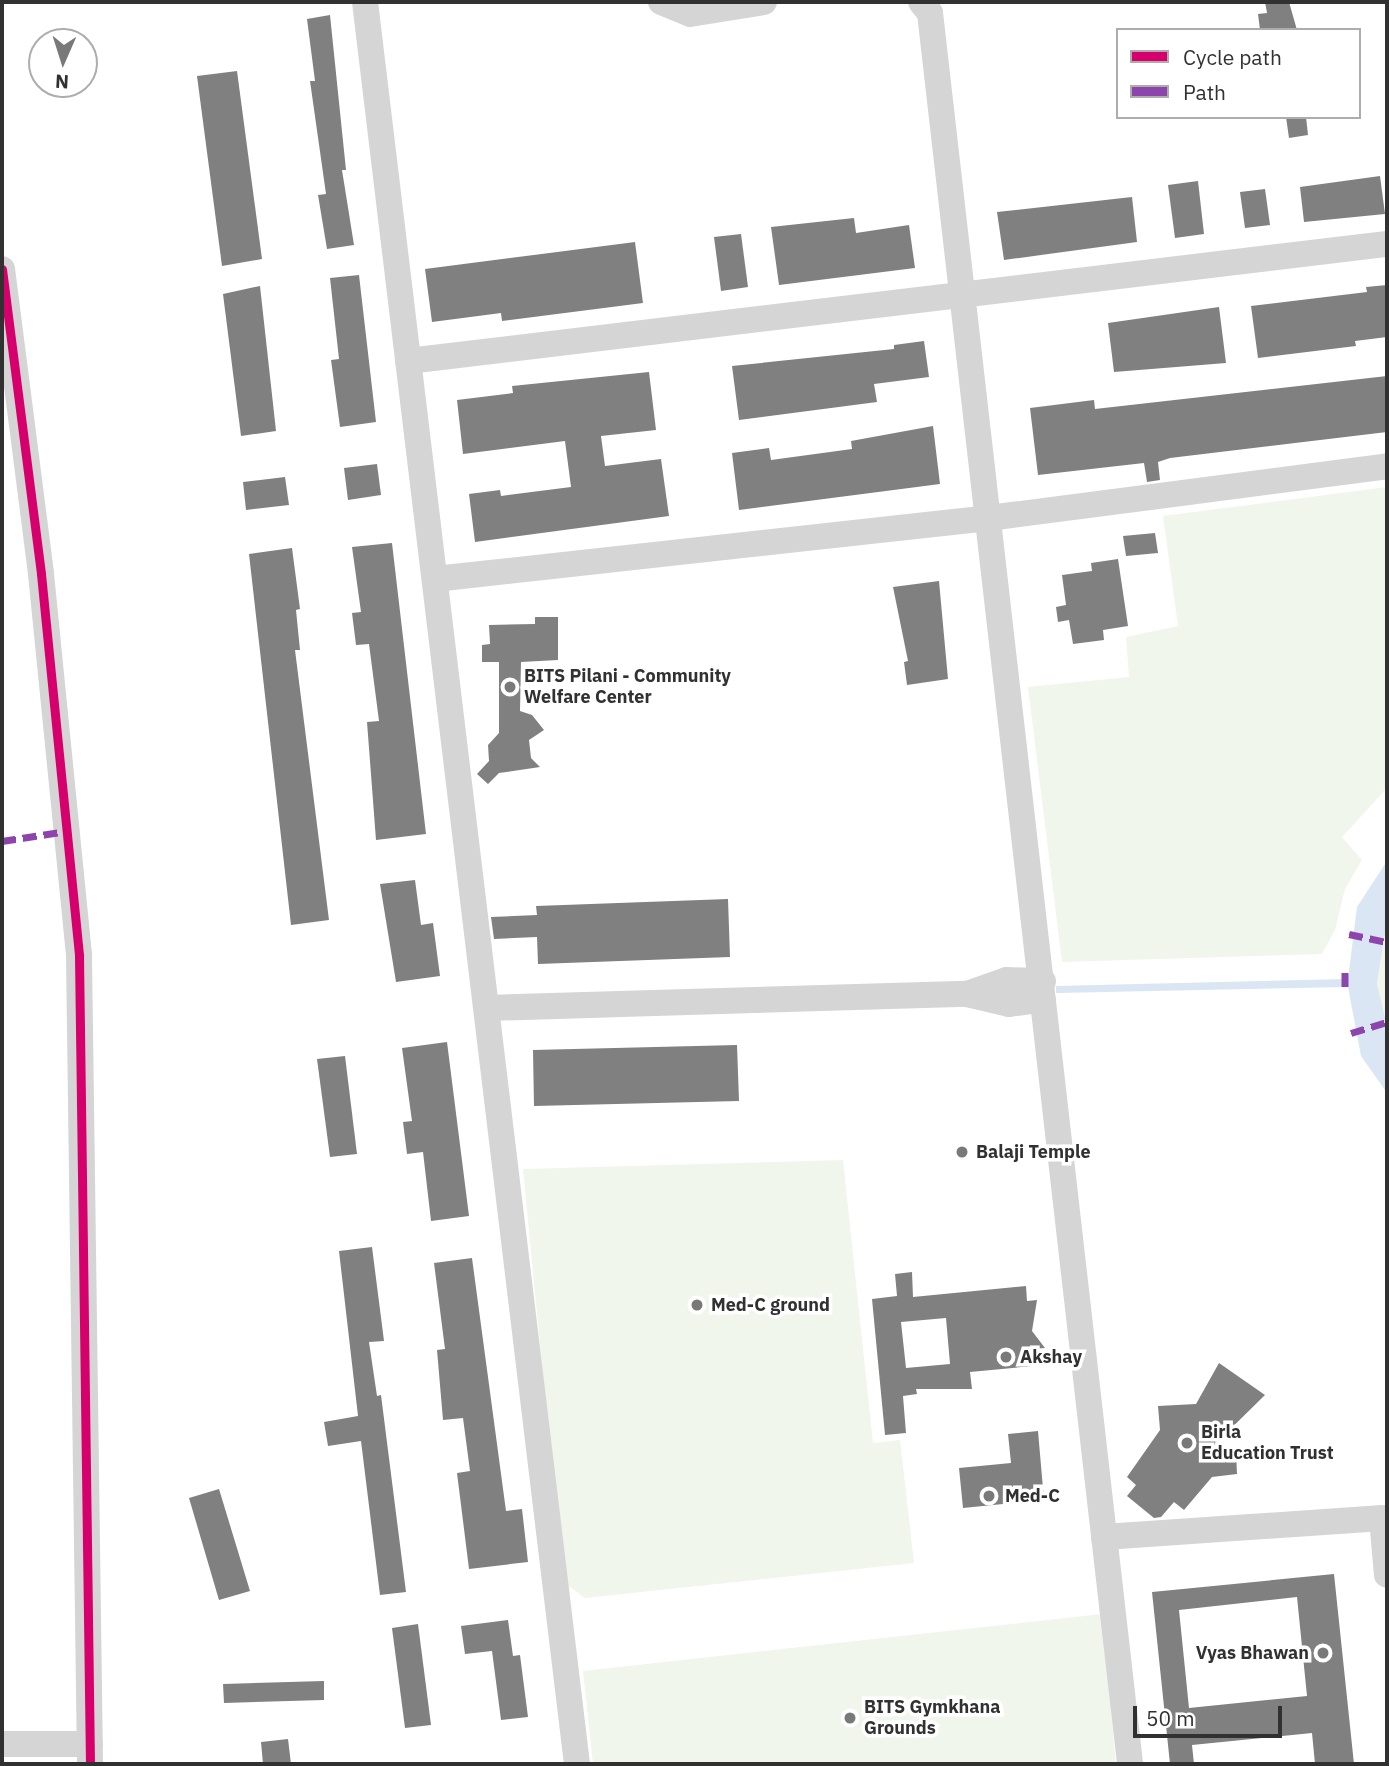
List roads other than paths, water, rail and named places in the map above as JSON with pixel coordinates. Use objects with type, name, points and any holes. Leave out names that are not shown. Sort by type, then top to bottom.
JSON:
[{"type":"street","points":[[365,2],[577,1764]]},
{"type":"street","points":[[661,2],[690,14],[764,2]]},
{"type":"street","points":[[921,2],[930,13],[1130,1764]]},
{"type":"street","points":[[408,361],[1387,244]]},
{"type":"street","points":[[2,269],[41,573],[79,956],[90,1754],[2,1744]]},
{"type":"street","points":[[435,579],[989,518],[1387,466]]},
{"type":"street","points":[[487,1008],[967,994],[1009,1004],[1043,990]]},
{"type":"street","points":[[1104,1537],[1382,1518],[1387,1575]]},
{"type":"place","name":"BITS Pilani - Community Welfare Center","points":[[510,687]]},
{"type":"place","name":"Balaji Temple","points":[[962,1152]]},
{"type":"place","name":"Med-C ground","points":[[697,1305]]},
{"type":"place","name":"Akshay","points":[[1006,1357]]},
{"type":"place","name":"Birla Education Trust","points":[[1187,1443]]},
{"type":"place","name":"Med-C","points":[[989,1496]]},
{"type":"place","name":"Vyas Bhawan","points":[[1323,1653]]},
{"type":"place","name":"BITS Gymkhana Grounds","points":[[850,1718]]}]
